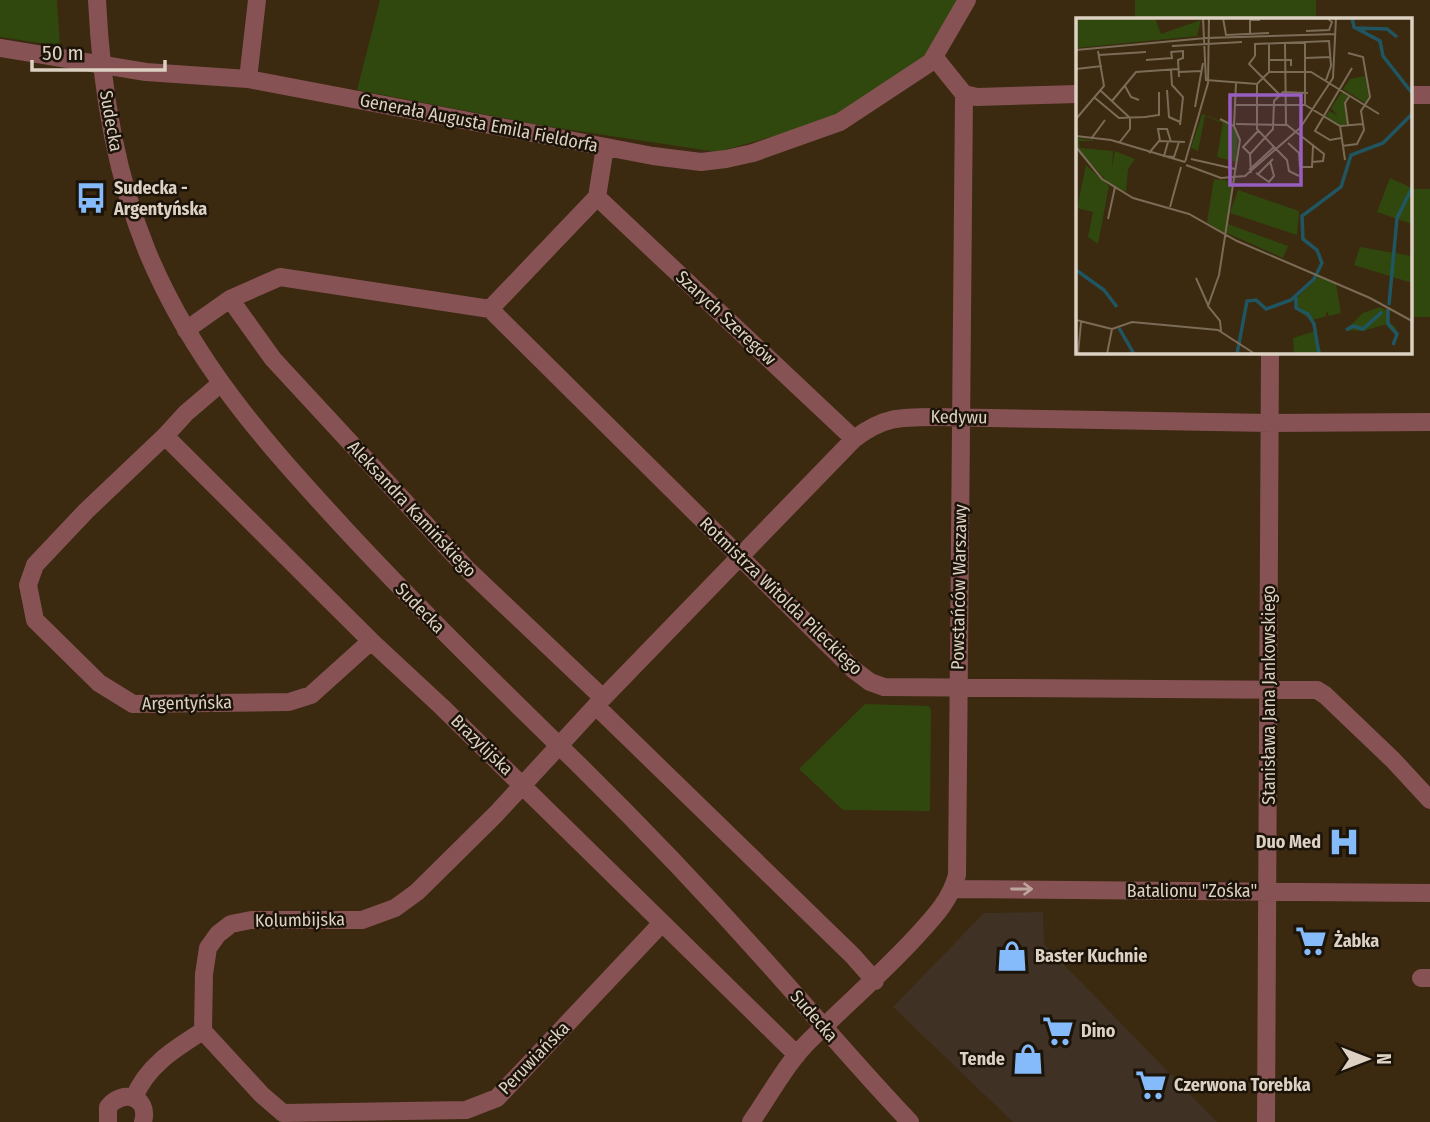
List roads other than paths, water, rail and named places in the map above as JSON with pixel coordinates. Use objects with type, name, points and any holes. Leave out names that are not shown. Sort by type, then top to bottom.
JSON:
[{"type":"street","name":"Sudecka","points":[[97,0],[102,63],[114,149],[126,191],[148,254],[186,330],[220,384],[260,435],[373,559],[680,867],[910,1122]]},
{"type":"street","points":[[248,79],[257,0]]},
{"type":"street","name":"Generała Augusta Emila Fieldorfa","points":[[0,48],[146,72],[248,79],[653,156],[701,162],[753,153],[840,122],[932,62],[967,0]]},
{"type":"street","points":[[935,58],[964,94],[977,97],[1076,94]]},
{"type":"street","name":"Powstańców Warszawy","points":[[751,1122],[797,1055],[875,981],[934,917],[954,889],[958,858],[957,687],[964,94]]},
{"type":"street","points":[[1412,95],[1430,95]]},
{"type":"street","points":[[186,330],[230,299],[280,277],[490,309],[597,197],[605,147]]},
{"type":"street","name":"Szarych Szeregów","points":[[597,197],[854,439]]},
{"type":"street","name":"Aleksandra Kamińskiego","points":[[230,299],[273,359],[468,570],[875,981]]},
{"type":"street","name":"Rotmistrza Witolda Pileckiego","points":[[490,309],[854,670],[870,682],[884,687],[1317,691],[1325,695],[1427,792]]},
{"type":"street","name":"Stanisława Jana Jankowskiego","points":[[1266,1122],[1269,354]]},
{"type":"street","name":"Argentyńska","points":[[220,384],[186,413],[35,565],[28,584],[35,620],[99,683],[133,704],[289,702],[311,695],[371,641]]},
{"type":"street","name":"Kedywu","points":[[599,702],[854,439],[872,426],[898,417],[1270,423],[1430,422]]},
{"type":"street","name":"Brazylijska","points":[[165,436],[371,641],[442,706],[797,1055]]},
{"type":"street","points":[[557,746],[599,702]]},
{"type":"street","name":"Kolumbijska","points":[[203,1031],[204,974],[208,948],[218,934],[231,924],[251,920],[362,920],[395,908],[417,892],[496,814],[557,746]]},
{"type":"street","name":"Batalionu \"Zośka\"","points":[[954,889],[1430,893]]},
{"type":"street","name":"Peruwiańska","points":[[283,1117],[466,1110],[497,1098],[662,924]]},
{"type":"street","points":[[134,1098],[137,1090],[162,1058],[203,1031],[283,1117]]},
{"type":"street","points":[[108,1122],[106,1114],[113,1101],[127,1096],[134,1098],[144,1109],[143,1122]]},
{"type":"place","name":"Sudecka - Argentyńska","points":[[91,198]]},
{"type":"place","name":"Duo Med","points":[[1344,842]]},
{"type":"place","name":"Żabka","points":[[1311,941]]},
{"type":"place","name":"Baster Kuchnie","points":[[1012,956]]},
{"type":"place","name":"Dino","points":[[1058,1031]]},
{"type":"place","name":"Tende","points":[[1028,1059]]},
{"type":"place","name":"Czerwona Torebka","points":[[1151,1085]]}]
